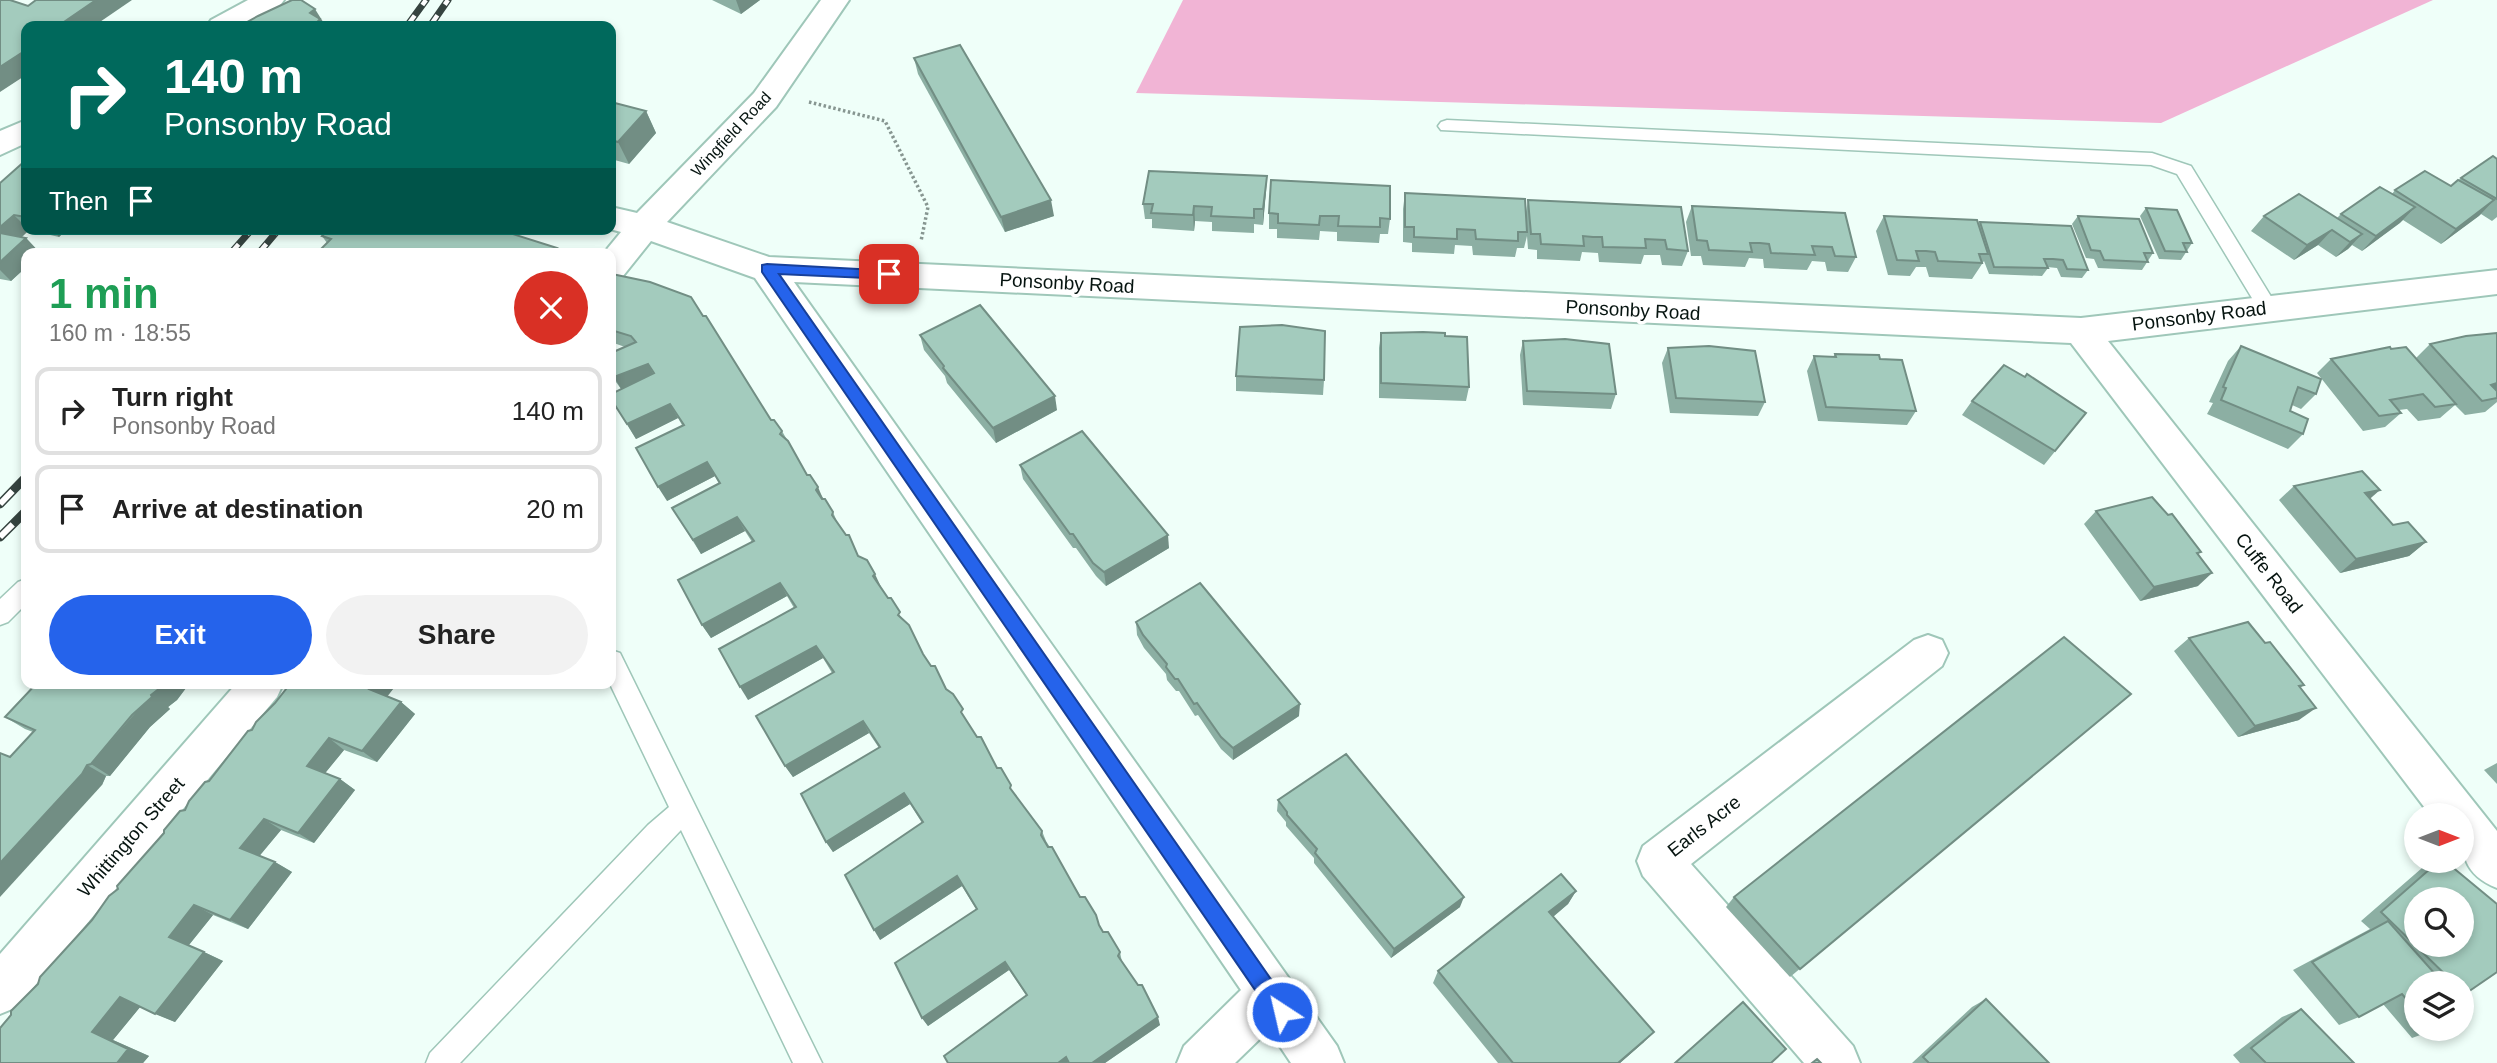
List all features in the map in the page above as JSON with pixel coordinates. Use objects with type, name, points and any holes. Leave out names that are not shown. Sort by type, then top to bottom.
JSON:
[{"type":"street","points":[[231,21],[270,0]]},
{"type":"street","name":"Wingfield Road","points":[[627,222],[771,93],[835,0]]},
{"type":"street","points":[[0,145],[21,133]]},
{"type":"street","points":[[616,253],[627,222]]},
{"type":"street","name":"Ponsonby Road","points":[[627,222],[767,269],[2081,331],[2497,282]]},
{"type":"street","points":[[767,269],[1270,995],[1320,1063]]},
{"type":"street","name":"Cuffe Road","points":[[2081,331],[2448,803]]},
{"type":"street","name":"Earls Acre","points":[[1836,1063],[1659,862],[1928,653]]},
{"type":"street","name":"Whittington Street","points":[[0,990],[258,689]]},
{"type":"street","points":[[2474,837],[2497,866]]},
{"type":"street","points":[[1201,1063],[1270,995]]},
{"type":"lane","points":[[1447,126],[2152,159],[2184,170],[2268,308]]},
{"type":"lane","points":[[0,615],[21,594]]},
{"type":"lane","points":[[616,672],[808,1063]]},
{"type":"lane","points":[[440,1063],[657,834],[683,812]]},
{"type":"path","points":[[771,93],[885,121],[928,207],[913,275]]},
{"type":"shaded area","points":[[1183,0],[2433,0],[2161,123],[1136,93]]},
{"type":"building","points":[[0,0],[28,6],[36,0],[96,0],[65,21],[21,21],[21,53],[0,67]]},
{"type":"building","points":[[292,0],[301,0],[315,9],[310,13],[320,19],[249,21]]},
{"type":"building","points":[[960,45],[1051,200],[1001,217],[914,58]]},
{"type":"building","points":[[616,103],[646,111],[618,142]]},
{"type":"building","points":[[2493,156],[2497,159],[2497,199],[2461,178]]},
{"type":"building","points":[[21,164],[21,216],[14,215],[0,227],[0,183]]},
{"type":"building","points":[[1149,171],[1267,176],[1263,209],[1254,209],[1254,218],[1211,216],[1212,207],[1194,206],[1193,215],[1151,213],[1153,204],[1143,204]]},
{"type":"building","points":[[2425,171],[2451,186],[2458,180],[2494,200],[2456,229],[2395,190]]},
{"type":"building","points":[[1271,180],[1390,186],[1390,219],[1380,218],[1380,227],[1338,226],[1339,216],[1320,216],[1319,225],[1278,223],[1278,214],[1269,213]]},
{"type":"building","points":[[2380,187],[2415,207],[2376,236],[2341,214]]},
{"type":"building","points":[[1405,193],[1525,199],[1527,232],[1518,232],[1518,241],[1476,239],[1475,230],[1457,229],[1457,239],[1414,237],[1414,227],[1405,227]]},
{"type":"building","points":[[2299,194],[2362,234],[2350,242],[2332,230],[2307,245],[2264,216]]},
{"type":"building","points":[[1528,200],[1681,207],[1688,251],[1667,249],[1665,240],[1645,239],[1646,248],[1603,247],[1602,237],[1583,236],[1584,246],[1541,244],[1540,234],[1531,234]]},
{"type":"building","points":[[1692,206],[1845,213],[1856,257],[1835,256],[1832,247],[1812,246],[1815,255],[1771,253],[1769,244],[1760,243],[1750,243],[1752,252],[1709,250],[1707,241],[1697,240]]},
{"type":"building","points":[[2146,208],[2177,210],[2192,243],[2183,243],[2187,252],[2165,251]]},
{"type":"building","points":[[1884,216],[1977,220],[1988,254],[1979,254],[1982,263],[1938,261],[1935,252],[1926,251],[1916,251],[1919,261],[1897,260]]},
{"type":"building","points":[[2078,216],[2139,219],[2153,253],[2144,253],[2148,262],[2104,260],[2100,251],[2091,250]]},
{"type":"building","points":[[1980,222],[2071,226],[2088,270],[2067,269],[2063,260],[2053,259],[2044,259],[2048,268],[1994,267]]},
{"type":"building","points":[[0,233],[26,238],[0,262]]},
{"type":"building","points":[[516,235],[557,248],[322,248],[331,239],[322,236]]},
{"type":"building","points":[[616,275],[650,282],[691,297],[703,316],[706,316],[771,420],[774,420],[782,431],[780,434],[788,441],[807,475],[810,475],[818,487],[816,490],[822,499],[825,499],[833,512],[832,515],[846,535],[849,535],[858,556],[867,560],[875,574],[873,576],[900,612],[898,615],[909,625],[923,654],[931,666],[935,666],[946,689],[963,709],[961,712],[977,737],[981,737],[997,768],[1001,768],[1011,785],[1010,788],[1042,831],[1041,835],[1048,847],[1052,847],[1080,897],[1085,897],[1103,932],[1108,932],[1120,952],[1118,956],[1138,985],[1142,985],[1158,1017],[1092,1063],[1069,1063],[1066,1057],[1058,1063],[948,1063],[944,1056],[1027,995],[1005,962],[922,1018],[895,963],[977,909],[957,876],[874,930],[845,875],[923,822],[904,793],[826,842],[801,794],[880,747],[863,721],[785,766],[756,716],[834,672],[816,646],[740,687],[719,649],[796,607],[780,583],[702,625],[678,580],[754,541],[737,517],[693,540],[672,508],[720,483],[707,462],[658,487],[636,448],[684,425],[670,404],[627,424],[616,407],[616,392],[654,373],[648,364],[616,376],[616,351],[636,342],[631,336],[616,332]]},
{"type":"building","points":[[980,305],[1055,396],[993,428],[943,368],[920,335]]},
{"type":"building","points":[[1282,325],[1325,331],[1324,380],[1236,376],[1240,327]]},
{"type":"building","points":[[1423,332],[1467,337],[1469,387],[1381,383],[1381,333]]},
{"type":"building","points":[[2497,333],[2497,383],[2491,385],[2497,391],[2497,398],[2482,401],[2430,344]]},
{"type":"building","points":[[1565,339],[1609,344],[1616,394],[1527,391],[1523,341]]},
{"type":"building","points":[[1709,346],[1755,351],[1765,402],[1676,398],[1668,348]]},
{"type":"building","points":[[2241,346],[2321,379],[2316,394],[2298,387],[2294,398],[2290,411],[2308,419],[2303,434],[2221,400],[2226,388],[2223,387]]},
{"type":"building","points":[[2390,347],[2406,347],[2456,404],[2435,407],[2423,394],[2390,400],[2401,413],[2379,416],[2331,359]]},
{"type":"building","points":[[1835,354],[1879,355],[1880,359],[1902,360],[1916,411],[1826,407],[1814,356],[1836,357]]},
{"type":"building","points":[[2004,365],[2025,377],[2027,374],[2086,413],[2055,451],[1972,401]]},
{"type":"building","points":[[1082,431],[1168,535],[1104,572],[1093,563],[1073,534],[1070,534],[1020,465]]},
{"type":"building","points":[[2362,471],[2380,490],[2365,493],[2393,525],[2408,522],[2426,542],[2356,559],[2294,486]]},
{"type":"building","points":[[2152,497],[2168,515],[2172,514],[2201,552],[2197,553],[2212,573],[2154,587],[2096,511]]},
{"type":"building","points":[[1200,583],[1300,704],[1233,748],[1221,737],[1197,703],[1194,704],[1136,622]]},
{"type":"building","points":[[2248,622],[2265,643],[2270,642],[2304,685],[2299,686],[2316,708],[2255,726],[2189,638]]},
{"type":"building","points":[[2064,637],[2131,694],[1800,969],[1734,897]]},
{"type":"building","points":[[31,689],[159,689],[132,715],[0,863],[0,753],[10,757],[35,730],[5,717]]},
{"type":"building","points":[[286,689],[369,689],[401,702],[362,751],[329,738],[307,766],[340,779],[298,833],[264,819],[240,848],[275,862],[230,920],[194,905],[169,937],[204,952],[155,1014],[120,997],[92,1032],[128,1049],[117,1063],[0,1063],[0,1028],[11,1015],[11,1011],[38,984],[40,977],[92,920],[180,811],[185,810],[189,801]]},
{"type":"building","points":[[1346,754],[1464,897],[1394,949],[1315,853],[1317,849],[1287,815],[1278,800]]},
{"type":"building","points":[[2425,873],[2460,873],[2497,904],[2497,972],[2474,988],[2474,971],[2442,971],[2427,957],[2474,957],[2474,887],[2409,887]]},
{"type":"building","points":[[1561,874],[1576,891],[1549,912],[1654,1032],[1618,1063],[1513,1063],[1438,971]]},
{"type":"building","points":[[2404,892],[2404,934],[2381,912]]},
{"type":"building","points":[[2388,921],[2404,939],[2404,957],[2420,957],[2432,971],[2404,971],[2404,996],[2402,994],[2359,1017],[2312,962]]},
{"type":"building","points":[[1986,999],[2049,1063],[1929,1063],[1923,1057]]},
{"type":"building","points":[[1743,1002],[1786,1049],[1771,1063],[1675,1063]]},
{"type":"building","points":[[2301,1009],[2354,1063],[2266,1063],[2251,1048]]},
{"type":"railway","points":[[411,21],[426,0]]},
{"type":"railway","points":[[433,21],[448,0]]},
{"type":"railway","points":[[235,248],[247,235]]},
{"type":"railway","points":[[263,248],[274,235]]},
{"type":"railway","points":[[0,504],[21,482]]},
{"type":"railway","points":[[0,537],[21,516]]},
{"type":"route","points":[[889,274],[767,269],[1282,1012]]}]
